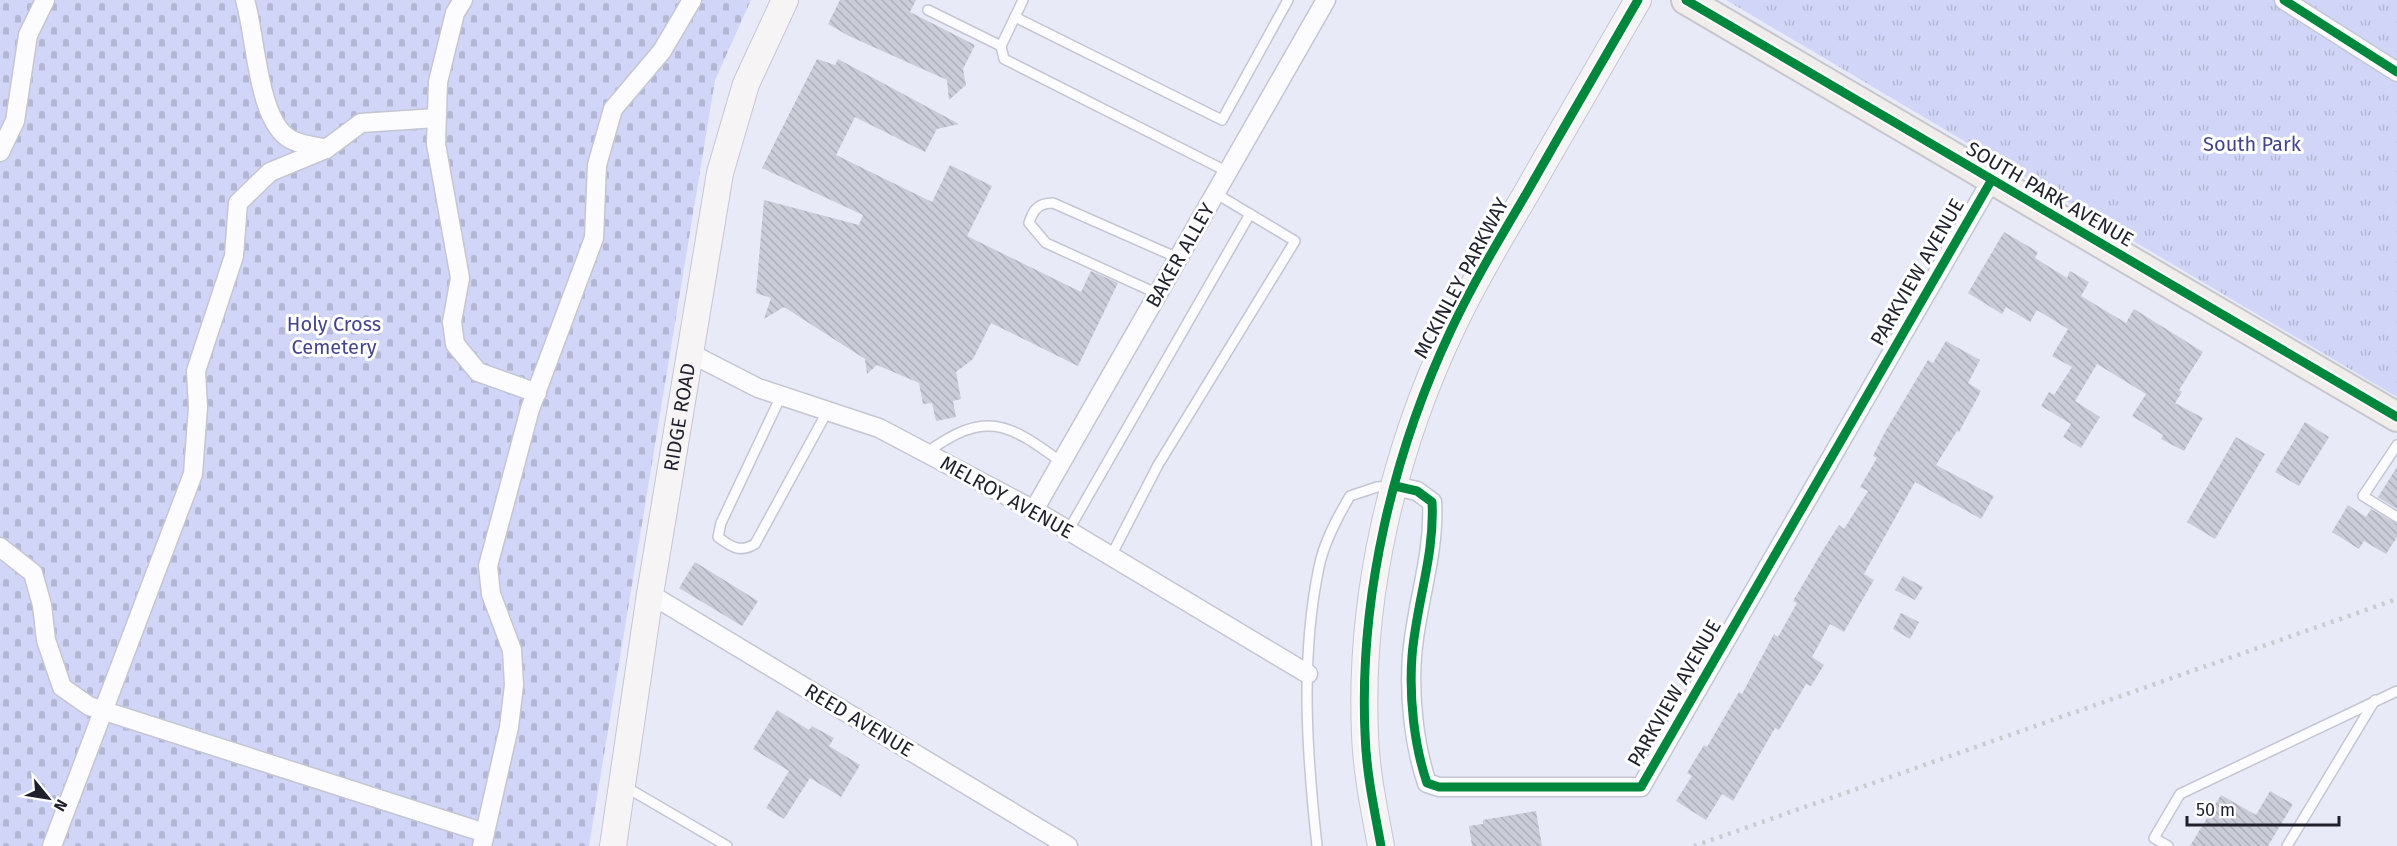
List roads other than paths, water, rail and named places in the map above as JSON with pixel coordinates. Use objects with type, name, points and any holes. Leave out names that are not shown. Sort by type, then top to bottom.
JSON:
[{"type":"main road","name":"SOUTH PARK AVENUE","points":[[1686,0],[1991,181],[2397,417]]},
{"type":"street","points":[[0,152],[15,121],[28,35],[45,0]]},
{"type":"street","points":[[245,0],[250,17],[256,65],[273,120],[290,139],[326,149]]},
{"type":"street","points":[[463,0],[455,13],[438,82],[436,118],[436,144],[460,278],[452,322],[455,344],[478,372],[537,393]]},
{"type":"street","points":[[0,547],[33,573],[42,605],[46,640],[62,687],[89,706],[483,840],[509,727],[514,685],[512,650],[491,594],[488,566],[537,393],[594,238],[597,165],[613,109],[662,51],[692,0]]},
{"type":"street","name":"RIDGE ROAD","points":[[612,846],[650,594],[720,173],[746,84],[785,0]]},
{"type":"street","name":"BAKER ALLEY","points":[[1034,510],[1326,0]]},
{"type":"street","name":"MCKINLEY PARKWAY","points":[[1380,846],[1368,777],[1365,663],[1376,581],[1395,486],[1414,418],[1451,329],[1476,280],[1638,0]]},
{"type":"street","points":[[2284,0],[2397,72]]},
{"type":"street","points":[[52,846],[193,474],[198,406],[196,370],[234,256],[238,203],[270,172],[326,149],[360,123],[436,118]]},
{"type":"street","name":"PARKVIEW AVENUE","points":[[1395,486],[1417,491],[1432,502],[1434,529],[1412,656],[1420,764],[1427,783],[1439,787],[1641,787],[1991,181]]},
{"type":"street","name":"MELROY AVENUE","points":[[690,353],[781,396],[879,428],[1034,510],[1308,675]]},
{"type":"street","name":"REED AVENUE","points":[[650,594],[1068,846]]},
{"type":"lane","points":[[1023,0],[1000,46],[1004,59],[1228,172]]},
{"type":"lane","points":[[1015,17],[1222,120],[1288,0]]},
{"type":"lane","points":[[928,10],[1000,46]]},
{"type":"lane","points":[[1111,556],[1158,465],[1295,241],[1215,193]]},
{"type":"lane","points":[[1158,294],[1046,243],[1029,223],[1033,210],[1044,203],[1053,203],[1178,258]]},
{"type":"lane","points":[[1068,531],[1250,214]]},
{"type":"lane","points":[[781,396],[721,523],[718,537],[737,549],[746,549],[755,544],[827,412]]},
{"type":"lane","points":[[926,453],[965,429],[993,424],[1007,427],[1031,440],[1061,462]]},
{"type":"lane","points":[[2396,514],[2363,495],[2397,445]]},
{"type":"lane","points":[[2386,460],[2397,466]]},
{"type":"lane","points":[[1317,846],[1309,776],[1308,675],[1319,565],[1334,525],[1350,496],[1377,487],[1395,486]]},
{"type":"lane","points":[[2168,846],[2154,838],[2180,794],[2375,699],[2397,691]]},
{"type":"lane","points":[[2288,846],[2375,699]]},
{"type":"lane","points":[[622,785],[727,846]]},
{"type":"railway","points":[[1694,846],[2397,599]]},
{"type":"park label","name":"South Park","points":[[2252,144]]},
{"type":"park label","name":"Holy Cross Cemetery","points":[[334,336]]}]
